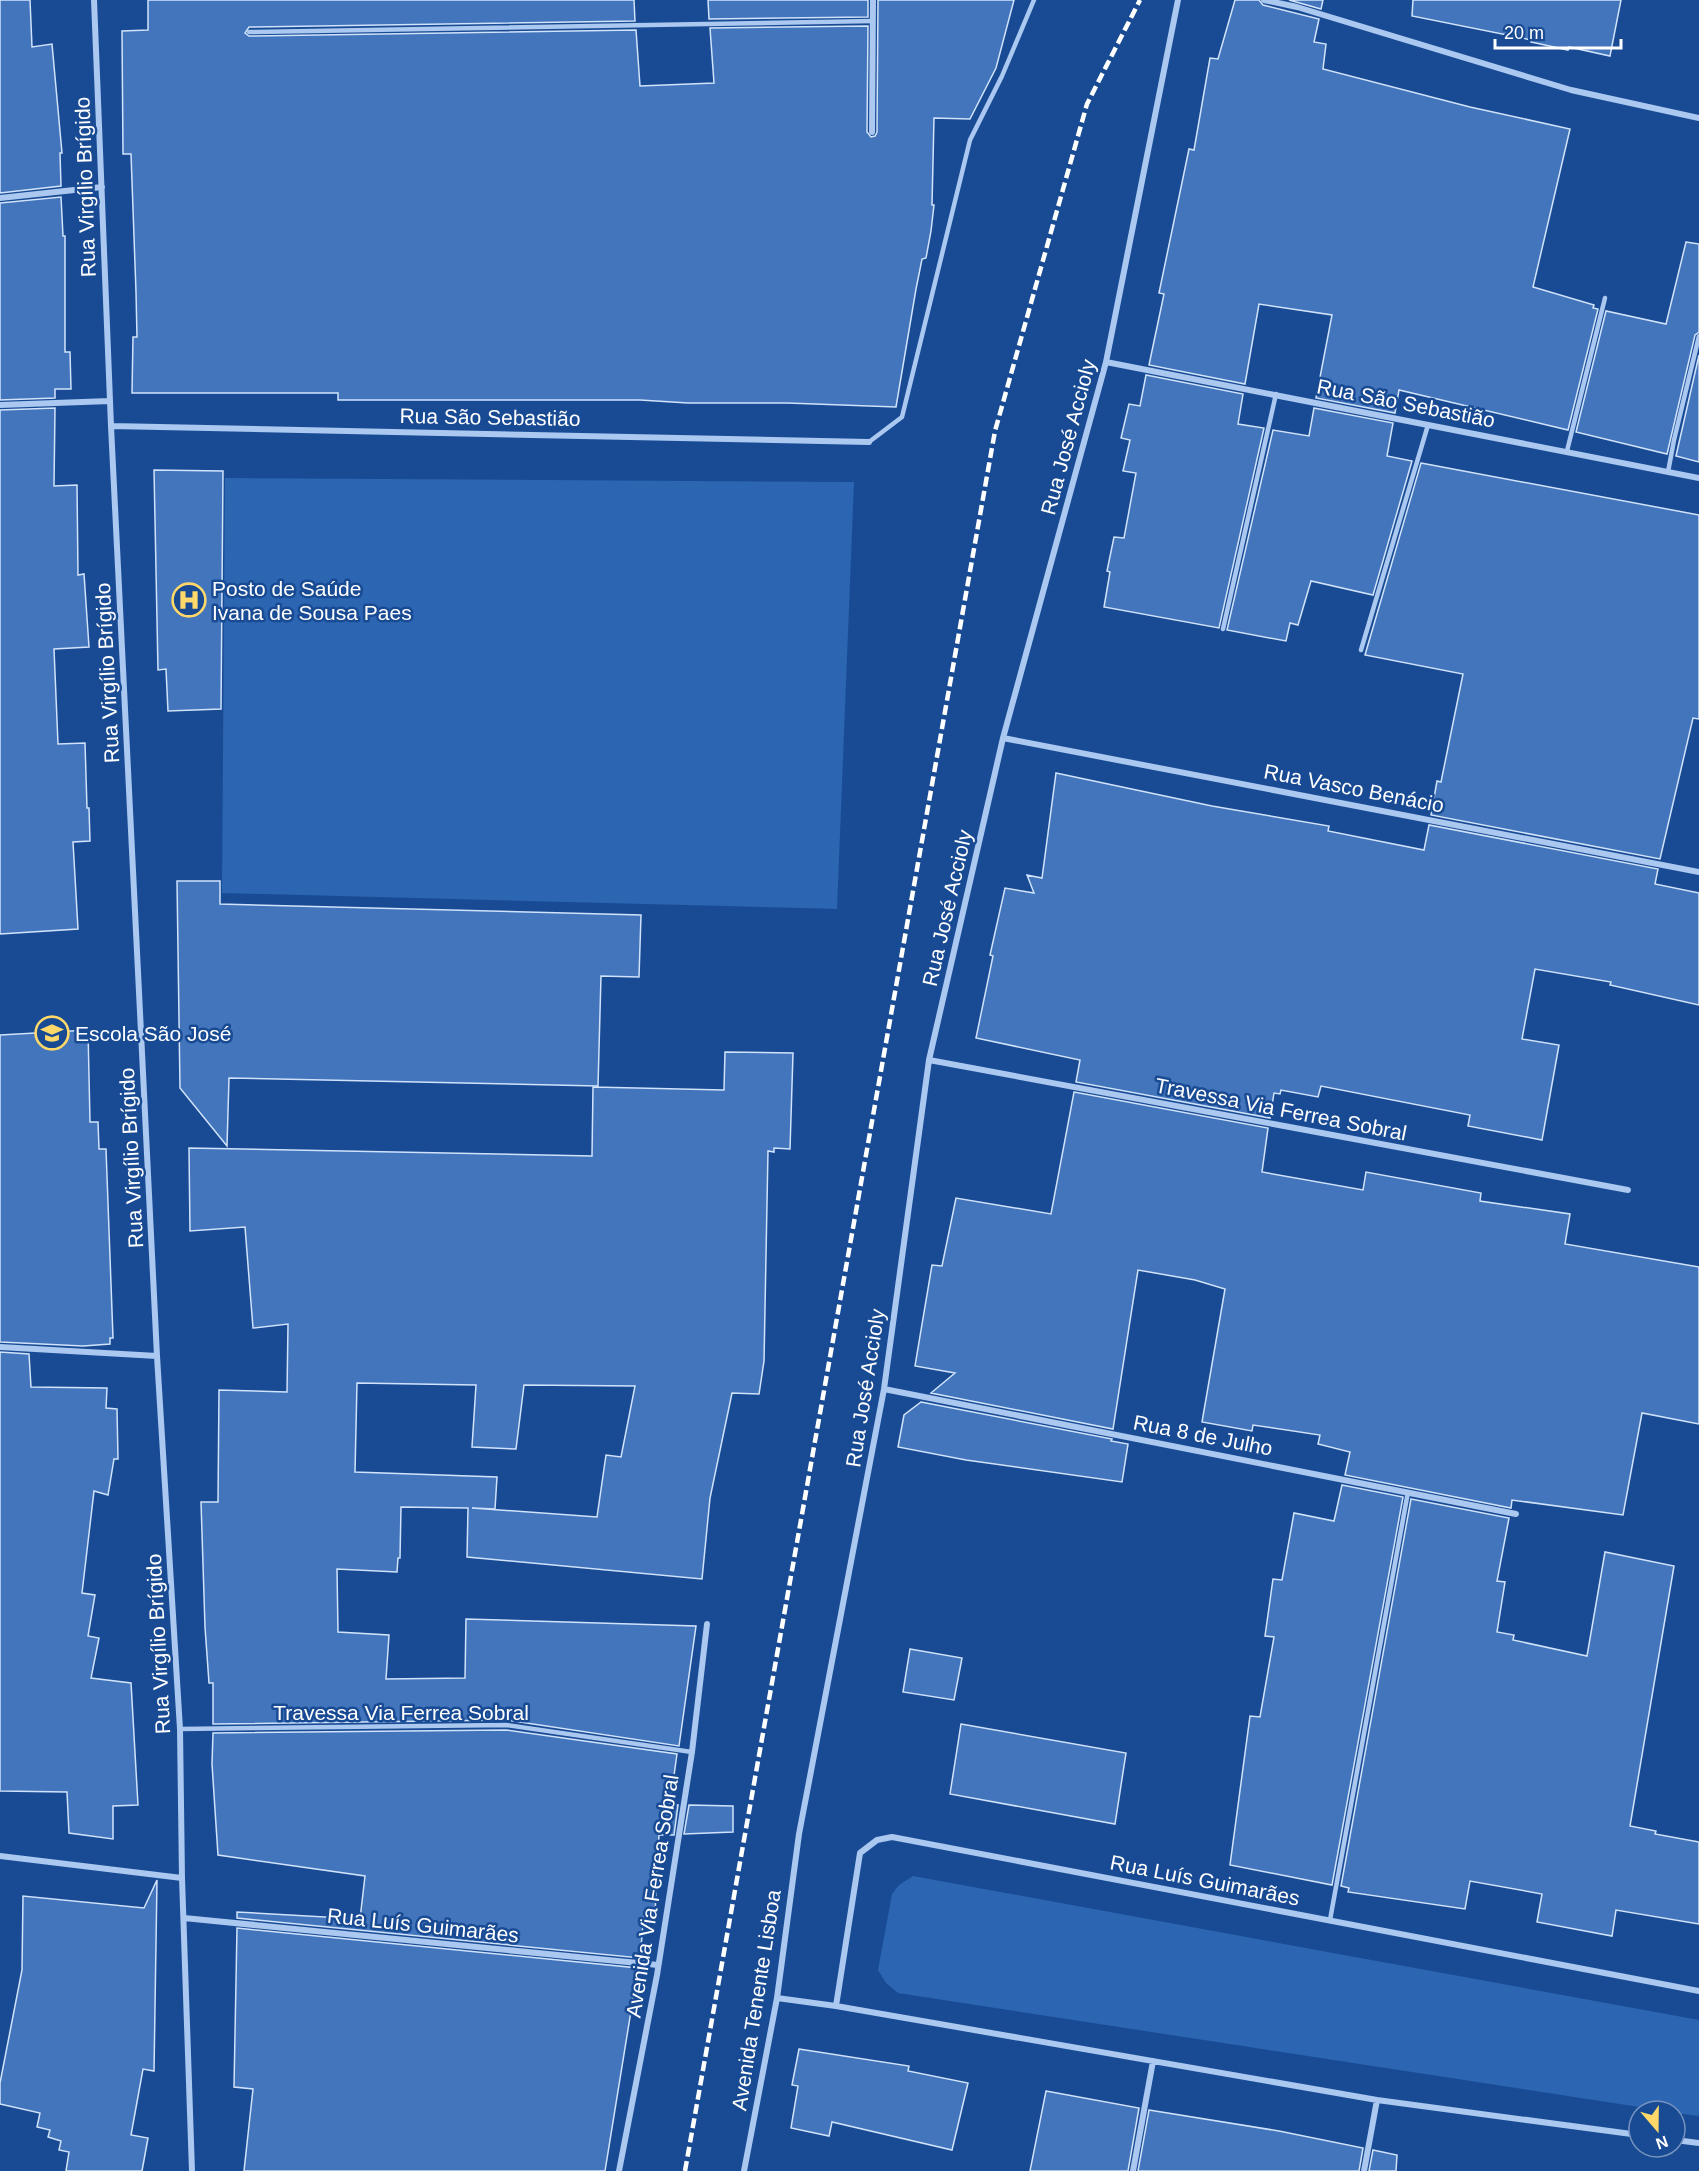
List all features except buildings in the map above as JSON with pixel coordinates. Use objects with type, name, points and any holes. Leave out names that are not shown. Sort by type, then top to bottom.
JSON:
[{"type":"street","name":"Rua Virgílio Brígido","points":[[94,0],[111,426],[157,1356],[180,1729],[182,1878],[192,2171]]},
{"type":"street","points":[[872,132],[873,0]]},
{"type":"street","name":"Rua José Accioly","points":[[799,1834],[884,1389],[929,1060],[1003,738],[1106,362],[1178,0]]},
{"type":"street","points":[[1264,0],[1297,7],[1570,90],[1699,118]]},
{"type":"street","points":[[0,198],[102,187]]},
{"type":"street","name":"Rua São Sebastião","points":[[1106,362],[1699,478]]},
{"type":"street","points":[[0,405],[110,401]]},
{"type":"street","name":"Rua São Sebastião","points":[[111,426],[869,442]]},
{"type":"street","name":"Rua Vasco Benácio","points":[[1003,738],[1699,872]]},
{"type":"street","name":"Travessa Via Ferrea Sobral","points":[[929,1060],[1628,1190]]},
{"type":"street","points":[[0,1347],[157,1356]]},
{"type":"street","name":"Rua 8 de Julho","points":[[884,1389],[1516,1514]]},
{"type":"street","name":"Avenida Via Ferrea Sobral","points":[[619,2171],[658,1965],[692,1752],[707,1624]]},
{"type":"street","name":"Avenida Tenente Lisboa","points":[[744,2171],[777,1998],[799,1834]]},
{"type":"street","name":"Rua Luís Guimarães","points":[[836,2006],[861,1853],[877,1840],[892,1837],[1699,1991]]},
{"type":"street","points":[[0,1856],[182,1878]]},
{"type":"street","name":"Rua Luís Guimarães","points":[[184,1918],[658,1965]]},
{"type":"street","points":[[777,1998],[836,2006],[1377,2100],[1627,2133]]},
{"type":"street","points":[[1133,2171],[1153,2061]]},
{"type":"street","points":[[1364,2171],[1377,2100]]},
{"type":"lane","points":[[869,442],[902,417],[970,140],[1002,76],[1034,0]]},
{"type":"lane","points":[[249,32],[873,21]]},
{"type":"lane","points":[[1567,451],[1605,298]]},
{"type":"lane","points":[[1668,472],[1699,336]]},
{"type":"lane","points":[[1223,629],[1276,394]]},
{"type":"lane","points":[[1361,650],[1428,424]]},
{"type":"lane","points":[[1330,1920],[1408,1492]]},
{"type":"lane","name":"Travessa Via Ferrea Sobral","points":[[180,1729],[506,1725],[692,1752]]},
{"type":"shaded area","points":[[225,478],[854,482],[837,909],[222,893]]},
{"type":"shaded area","points":[[913,1876],[1699,2020],[1699,2116],[1687,2114],[1687,2099],[1627,2099],[1627,2105],[898,1993],[886,1983],[878,1970],[892,1894],[899,1885]]},
{"type":"railway","points":[[685,2171],[995,431],[1087,104],[1140,0]]},
{"type":"place","name":"Posto de Saúde Ivana de Sousa Paes","points":[[189,600]]},
{"type":"place","name":"Escola São José","points":[[52,1033]]}]
